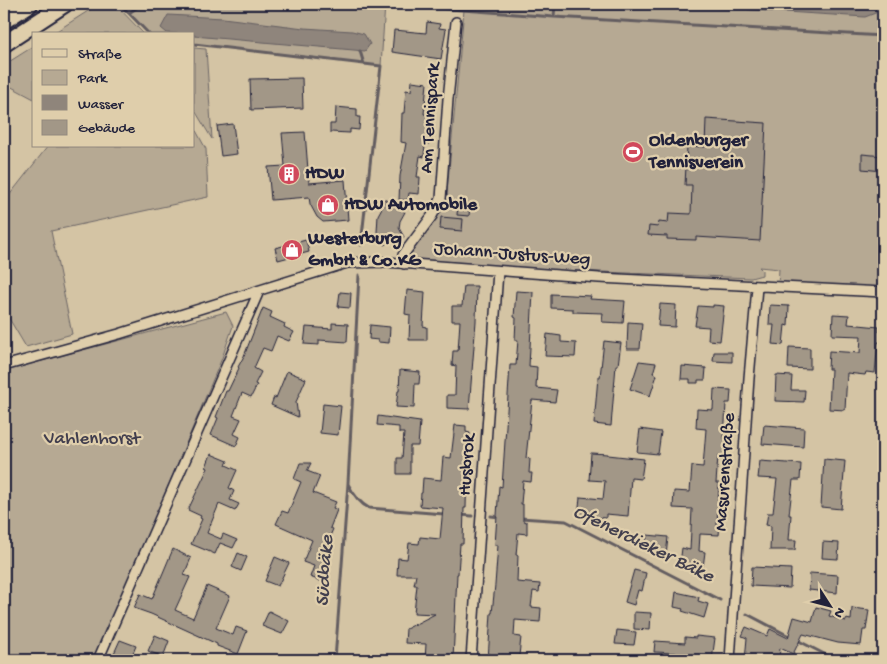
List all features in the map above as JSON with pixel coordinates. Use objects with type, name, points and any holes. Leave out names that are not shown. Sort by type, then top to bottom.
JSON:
[{"type":"highway","points":[[4,21],[30,4]]},
{"type":"highway","points":[[4,44],[65,4]]},
{"type":"street","name":"Am Tennispark","points":[[404,264],[403,255],[432,216],[441,199],[456,22]]},
{"type":"street","name":"Johann-Justus-Weg","points":[[4,366],[119,334],[347,263],[386,262],[757,287],[883,292]]},
{"type":"street","name":"Husbrok","points":[[471,660],[498,271]]},
{"type":"street","name":"Masurenstraße","points":[[730,660],[757,287]]},
{"type":"street","points":[[98,660],[259,291]]},
{"type":"green space","points":[[99,4],[115,4],[142,32],[55,32]]},
{"type":"green space","points":[[142,4],[385,4],[381,66],[195,44],[195,32],[147,32],[129,13]]},
{"type":"green space","points":[[385,4],[689,4],[692,6],[772,11],[878,12],[876,4],[883,4],[883,292],[778,287],[779,269],[759,267],[762,270],[762,275],[751,278],[404,264],[446,202],[464,10]]},
{"type":"green space","points":[[32,47],[32,98],[4,83],[4,65]]},
{"type":"green space","points":[[195,48],[206,49],[212,139],[195,111]]},
{"type":"green space","points":[[195,129],[206,149],[208,197],[51,231],[72,334],[26,347],[4,310],[4,202],[46,148],[195,148]]},
{"type":"green space","name":"Vahlenhorst","points":[[226,312],[233,326],[222,358],[95,660],[4,660],[4,371]]},
{"type":"water","points":[[689,4],[876,4],[878,12],[865,17],[691,6]]},
{"type":"water","points":[[168,15],[223,18],[304,28],[352,31],[364,34],[370,44],[365,51],[195,36],[195,32],[166,32],[161,28]]},
{"type":"building","points":[[427,22],[440,24],[439,28],[446,29],[441,59],[392,52],[394,30],[426,33]]},
{"type":"building","points":[[302,78],[303,108],[251,110],[250,79]]},
{"type":"building","points":[[412,81],[427,83],[424,114],[431,115],[429,144],[425,144],[424,157],[420,156],[417,177],[420,177],[419,194],[409,193],[408,200],[399,200],[400,176],[406,143],[401,142],[402,113],[404,113],[406,90],[411,91]]},
{"type":"building","points":[[336,107],[357,109],[357,117],[360,117],[359,130],[350,129],[350,133],[330,132],[330,124],[335,124]]},
{"type":"building","points":[[706,119],[766,123],[760,241],[696,237],[696,240],[667,239],[667,236],[648,235],[649,226],[658,227],[659,222],[668,223],[669,213],[691,214],[692,185],[685,185],[687,146],[705,147]]},
{"type":"building","points":[[233,124],[237,154],[221,156],[217,126]]},
{"type":"building","name":"HDW","points":[[305,132],[309,183],[345,180],[348,220],[323,222],[317,217],[310,204],[309,197],[271,200],[268,167],[285,166],[282,133]]},
{"type":"building","points":[[862,154],[883,156],[883,171],[862,169]]},
{"type":"building","points":[[384,199],[405,212],[400,221],[399,228],[404,237],[384,245],[377,232],[378,215],[383,206]]},
{"type":"building","points":[[458,203],[470,203],[469,216],[457,215]]},
{"type":"building","points":[[441,217],[463,219],[462,231],[440,229]]},
{"type":"building","name":"Westerburg GmbH & Co.KG","points":[[306,240],[309,252],[278,260],[275,248]]},
{"type":"building","points":[[464,286],[477,286],[469,409],[447,408],[447,395],[455,395],[456,366],[452,365],[453,351],[458,351],[460,321],[452,321],[452,306],[462,306]]},
{"type":"building","points":[[407,290],[425,292],[423,326],[427,327],[427,340],[409,340],[410,315],[405,314]]},
{"type":"building","points":[[516,291],[533,292],[529,366],[537,367],[536,388],[557,390],[555,402],[532,400],[526,458],[530,459],[529,473],[532,473],[531,482],[523,481],[521,504],[523,504],[523,521],[527,522],[527,534],[518,533],[516,555],[518,555],[517,582],[540,584],[539,592],[533,591],[531,607],[541,608],[540,622],[515,620],[514,636],[521,637],[519,656],[501,655],[501,660],[488,660],[498,545],[495,545],[499,486],[502,487],[510,365],[516,365],[518,340],[515,340],[516,318],[514,317]]},
{"type":"building","points":[[340,292],[351,293],[350,308],[338,307]]},
{"type":"building","points":[[551,294],[591,296],[590,299],[625,301],[623,323],[602,322],[603,313],[573,312],[573,309],[551,308]]},
{"type":"building","points":[[660,304],[676,305],[675,327],[658,326]]},
{"type":"building","points":[[713,305],[724,306],[720,341],[708,340],[709,327],[695,326],[698,306],[713,307]]},
{"type":"building","points":[[770,305],[789,306],[788,326],[785,325],[783,345],[772,344],[774,325],[769,325]]},
{"type":"building","points":[[263,308],[272,312],[270,317],[285,324],[284,327],[294,332],[289,341],[277,336],[271,351],[263,348],[254,368],[261,372],[255,384],[257,385],[251,397],[242,393],[233,416],[241,419],[234,434],[240,437],[236,446],[211,435],[226,391],[228,391],[239,368]]},
{"type":"building","points":[[833,314],[849,315],[848,324],[879,327],[879,332],[883,332],[883,343],[878,342],[875,373],[866,372],[865,375],[847,373],[845,410],[829,409],[831,369],[828,369],[829,351],[860,353],[861,336],[832,335]]},
{"type":"building","points":[[628,322],[642,323],[640,349],[627,349]]},
{"type":"building","points":[[332,323],[348,324],[347,342],[319,340],[319,345],[304,344],[306,327],[332,329]]},
{"type":"building","points":[[370,325],[390,327],[389,343],[369,339]]},
{"type":"building","points":[[547,334],[561,336],[561,342],[576,343],[575,357],[545,356]]},
{"type":"building","points":[[604,341],[621,343],[618,365],[616,365],[611,426],[594,424],[598,377],[600,377]]},
{"type":"building","points":[[789,347],[810,348],[810,369],[788,368]]},
{"type":"building","points":[[714,352],[732,352],[732,362],[713,361]]},
{"type":"building","points":[[639,361],[656,363],[653,373],[657,375],[650,396],[630,389]]},
{"type":"building","points":[[682,366],[706,368],[705,380],[698,380],[698,383],[690,383],[690,379],[681,379]]},
{"type":"building","points":[[400,370],[420,372],[419,384],[415,384],[414,408],[396,407]]},
{"type":"building","points":[[287,371],[306,379],[296,402],[298,417],[271,405],[274,397],[276,398]]},
{"type":"building","points":[[776,375],[792,376],[791,390],[805,390],[804,402],[775,401]]},
{"type":"building","points":[[714,389],[731,390],[730,403],[726,403],[725,457],[718,456],[716,483],[719,483],[717,525],[720,525],[719,535],[700,534],[699,551],[705,552],[703,567],[680,564],[682,548],[690,550],[692,509],[673,508],[674,491],[690,492],[692,466],[703,467],[706,429],[696,428],[697,409],[713,410]]},
{"type":"building","points":[[323,404],[341,406],[338,435],[320,433]]},
{"type":"building","points":[[378,416],[420,422],[418,446],[410,446],[410,474],[397,474],[397,458],[402,458],[404,433],[399,433],[399,427],[377,425]]},
{"type":"building","points":[[455,425],[466,426],[466,432],[470,433],[463,544],[460,544],[457,574],[453,660],[425,660],[426,644],[405,643],[406,629],[435,614],[414,613],[417,585],[414,585],[416,575],[397,575],[398,558],[407,559],[409,543],[419,544],[420,537],[440,539],[443,508],[420,506],[421,493],[423,478],[441,480],[443,457],[451,458]]},
{"type":"building","points":[[764,425],[804,428],[803,447],[762,444]]},
{"type":"building","points":[[640,429],[661,432],[658,454],[637,452]]},
{"type":"building","points":[[591,453],[644,459],[641,479],[631,478],[628,516],[606,514],[606,518],[578,516],[580,497],[603,499],[605,481],[589,480]]},
{"type":"building","points":[[211,454],[228,461],[226,465],[237,470],[229,488],[234,491],[230,500],[239,504],[235,511],[219,504],[207,533],[221,539],[223,534],[237,540],[233,548],[220,543],[215,554],[191,544],[202,519],[200,518],[201,516],[188,510],[208,468],[206,467]]},
{"type":"building","points":[[824,459],[845,461],[841,509],[821,507]]},
{"type":"building","points":[[760,461],[801,464],[800,480],[793,480],[789,515],[791,515],[789,540],[796,540],[795,550],[770,550],[771,526],[766,525],[768,513],[773,513],[777,479],[758,478]]},
{"type":"building","points":[[300,463],[311,463],[307,471],[320,476],[313,493],[336,502],[333,508],[337,510],[330,528],[333,529],[323,553],[326,554],[321,567],[328,570],[323,582],[310,577],[314,566],[303,562],[312,540],[276,524],[282,511],[288,513],[301,482],[294,479]]},
{"type":"building","points":[[647,535],[668,537],[666,556],[656,555],[648,550],[649,545],[646,544]]},
{"type":"building","points":[[823,542],[839,543],[838,559],[822,558]]},
{"type":"building","points":[[173,549],[191,558],[184,575],[190,577],[175,610],[193,618],[207,586],[230,596],[216,628],[233,635],[236,627],[247,631],[238,654],[134,608],[140,594],[152,599]]},
{"type":"building","points":[[238,553],[247,557],[241,571],[232,567]]},
{"type":"building","points":[[275,557],[289,563],[278,586],[265,581]]},
{"type":"building","points":[[752,567],[791,569],[790,588],[751,586]]},
{"type":"building","points":[[634,570],[646,573],[642,591],[638,590],[634,605],[625,602]]},
{"type":"building","points":[[810,573],[838,575],[837,593],[809,590]]},
{"type":"building","points":[[676,592],[699,597],[698,601],[708,604],[704,618],[674,607]]},
{"type":"building","points":[[816,607],[831,611],[829,616],[846,621],[846,619],[851,620],[852,608],[869,610],[866,630],[863,630],[861,645],[838,643],[803,634],[793,654],[780,648],[779,660],[745,660],[747,638],[742,636],[746,627],[767,636],[770,629],[788,638],[794,617],[812,622]]},
{"type":"building","points":[[269,611],[289,621],[282,634],[262,626]]},
{"type":"building","points":[[634,612],[651,613],[650,630],[634,629]]},
{"type":"building","points":[[617,630],[636,632],[634,645],[615,644]]},
{"type":"building","points":[[155,635],[169,641],[163,657],[148,651]]},
{"type":"building","points":[[696,636],[715,638],[712,660],[675,660],[676,653],[654,652],[655,641],[685,643],[685,637],[696,638]]},
{"type":"building","points":[[120,640],[136,646],[130,660],[111,660]]},
{"type":"waterway","name":"Ofenerdieker Bäke","points":[[120,4],[147,32]]},
{"type":"waterway","points":[[129,13],[142,4]]},
{"type":"waterway","points":[[383,4],[554,17],[883,36]]},
{"type":"waterway","points":[[554,17],[555,4]]},
{"type":"waterway","name":"Ofenerdieker Bäke","points":[[195,44],[381,66],[361,245]]},
{"type":"waterway","points":[[360,51],[364,64]]},
{"type":"waterway","name":"Ofenerdieker Bäke","points":[[335,660],[348,483],[359,275]]},
{"type":"waterway","points":[[348,484],[362,504],[369,508],[444,514]]},
{"type":"waterway","points":[[461,515],[472,516]]},
{"type":"waterway","name":"Ofenerdieker Bäke","points":[[491,516],[499,517]]},
{"type":"waterway","name":"Ofenerdieker Bäke","points":[[520,518],[566,521],[720,600]]},
{"type":"waterway","name":"Ofenerdieker Bäke","points":[[747,614],[791,637]]},
{"type":"waterway","name":"Ofenerdieker Bäke","points":[[797,640],[836,660]]},
{"type":"place","name":"Oldenburger Tennisverein","points":[[633,152]]},
{"type":"place","name":"HDW","points":[[289,174]]},
{"type":"place","name":"HDW Automobile","points":[[328,205]]},
{"type":"place","name":"Westerburg GmbH & Co.KG","points":[[292,250]]},
{"type":"water label","name":"Südbäke","points":[[326,571]]}]
